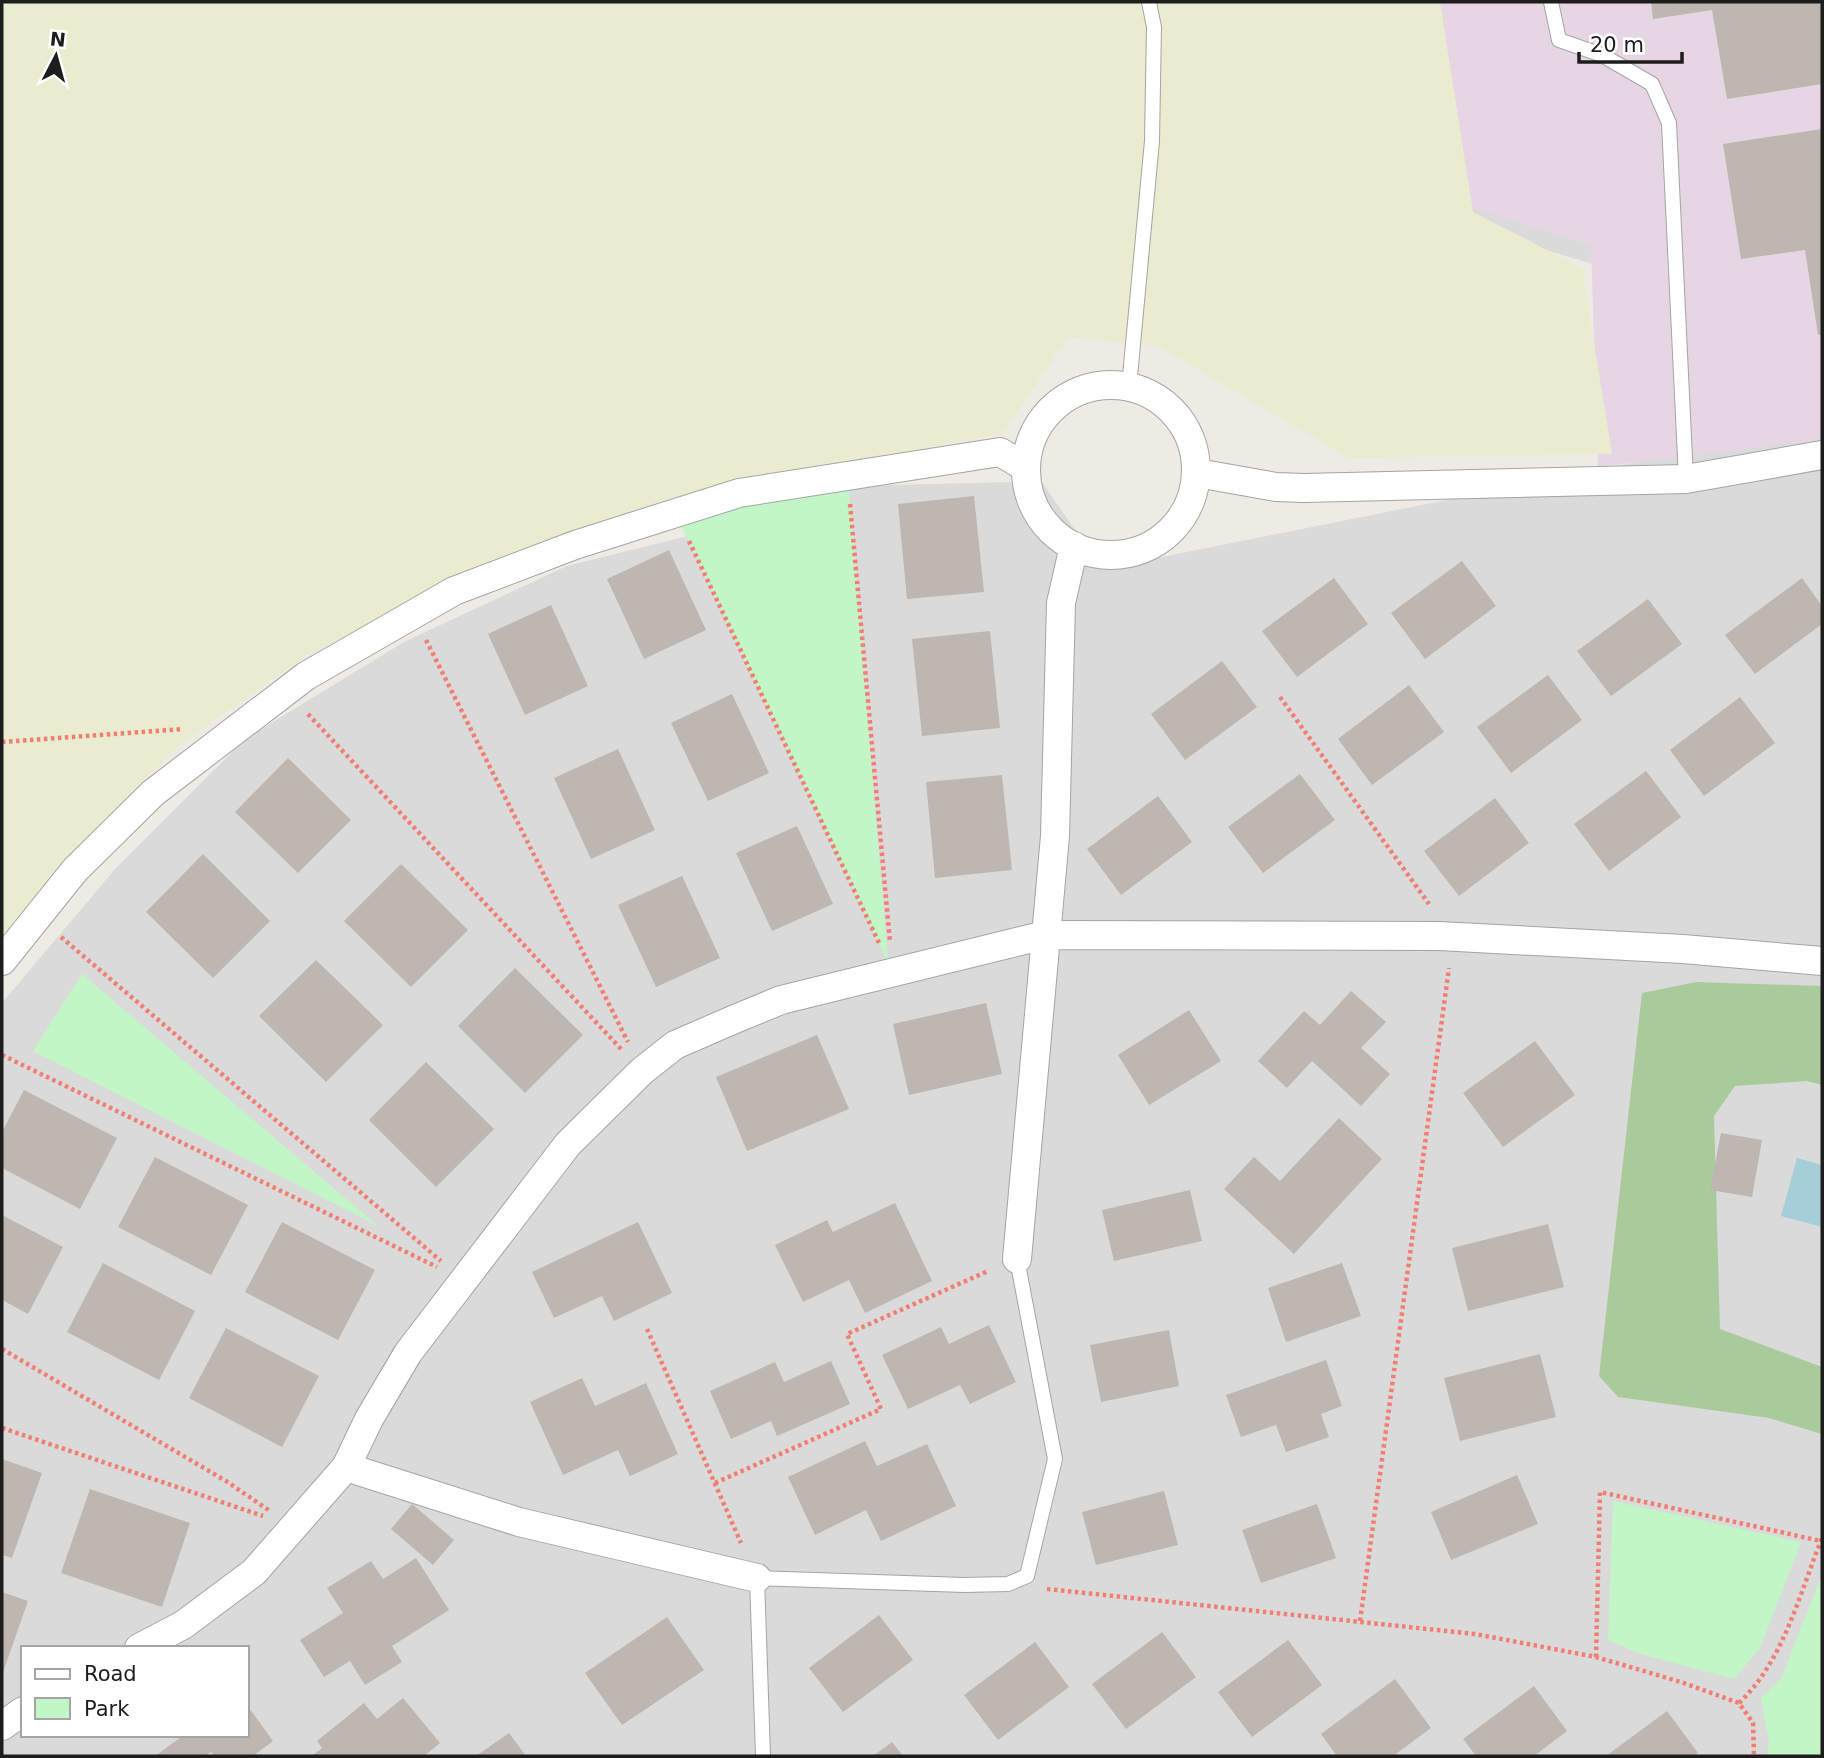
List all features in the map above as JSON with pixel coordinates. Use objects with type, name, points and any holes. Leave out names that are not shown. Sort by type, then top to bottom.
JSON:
[{"type":"street","points":[[1099,386],[1129,387],[1156,398],[1178,417],[1192,443],[1197,473],[1192,498],[1180,521],[1161,539],[1138,551],[1112,555],[1086,552],[1062,541],[1043,522],[1030,496],[1025,467],[1032,438],[1048,413],[1071,395],[1099,386]]},
{"type":"street","points":[[2,961],[75,870],[153,793],[306,676],[454,591],[575,545],[739,493],[1000,452],[1025,467]]},
{"type":"street","points":[[1197,473],[1276,487],[1304,488],[1686,479],[1822,455]]},
{"type":"street","points":[[1017,1259],[1055,836],[1061,603],[1074,546]]},
{"type":"street","points":[[143,1646],[183,1625],[254,1572],[346,1467],[369,1419],[408,1353],[568,1144],[642,1071],[675,1045],[781,1000],[1045,935],[1453,937],[1683,949],[1822,961]]},
{"type":"street","points":[[346,1467],[519,1522],[757,1578]]},
{"type":"street","points":[[2,1726],[21,1712]]},
{"type":"lane","points":[[1129,387],[1152,141],[1154,27],[1149,2]]},
{"type":"lane","points":[[1551,2],[1559,40],[1602,55],[1651,84],[1669,123],[1686,479]]},
{"type":"lane","points":[[763,1756],[757,1578],[1008,1584],[1027,1576],[1055,1459],[1017,1259]]},
{"type":"path","points":[[848,476],[893,974]]},
{"type":"path","points":[[675,513],[893,974]]},
{"type":"path","points":[[413,615],[642,1071]]},
{"type":"path","points":[[286,691],[642,1071]]},
{"type":"path","points":[[1280,697],[1453,937],[1360,1621]]},
{"type":"path","points":[[2,741],[189,729]]},
{"type":"path","points":[[37,917],[463,1279]]},
{"type":"path","points":[[2,1055],[463,1279]]},
{"type":"path","points":[[715,1483],[881,1409],[847,1334],[1017,1259]]},
{"type":"path","points":[[647,1329],[757,1578]]},
{"type":"path","points":[[2,1349],[226,1481],[293,1527]]},
{"type":"path","points":[[2,1428],[293,1527]]},
{"type":"path","points":[[1596,1657],[1600,1492],[1822,1539],[1772,1665],[1756,1687],[1739,1703]]},
{"type":"path","points":[[1008,1584],[1475,1634],[1596,1657],[1681,1682],[1739,1703],[1753,1723],[1754,1756]]},
{"type":"shaded area","points":[[1436,2],[1822,2],[1822,1756],[2,1756],[2,1003],[116,868],[245,739],[404,642],[567,566],[732,525],[857,486],[1041,481],[1102,569],[1667,456],[1617,271],[1461,225]]},
{"type":"shaded area","points":[[1440,2],[1822,2],[1822,440],[1598,467],[1591,245],[1471,208]]},
{"type":"green space","points":[[2,2],[1440,2],[1473,212],[1582,268],[1612,454],[1349,458],[1158,346],[1068,337],[1002,434],[709,487],[461,577],[304,657],[179,745],[53,871],[2,942]]},
{"type":"green space","points":[[848,476],[888,963],[680,523]]},
{"type":"green space","points":[[82,974],[378,1226],[33,1051]]},
{"type":"green space","points":[[1696,982],[1822,986],[1822,1085],[1807,1081],[1735,1086],[1714,1116],[1720,1329],[1822,1367],[1822,1434],[1769,1418],[1618,1397],[1599,1376],[1642,993]]},
{"type":"green space","points":[[1613,1501],[1801,1542],[1760,1648],[1734,1679],[1641,1654],[1608,1640]]},
{"type":"green space","points":[[1822,1575],[1822,1756],[1767,1756],[1769,1741],[1761,1698],[1781,1679]]},
{"type":"water","points":[[1797,1158],[1822,1165],[1822,1227],[1781,1216]]},
{"type":"building","points":[[1651,2],[1822,2],[1822,84],[1727,99],[1712,10],[1653,19]]},
{"type":"building","points":[[1822,129],[1822,334],[1818,335],[1805,250],[1741,259],[1723,144]]},
{"type":"building","points":[[974,496],[984,592],[907,599],[898,504]]},
{"type":"building","points":[[669,550],[706,630],[644,659],[607,579]]},
{"type":"building","points":[[1462,561],[1496,606],[1425,659],[1391,613]]},
{"type":"building","points":[[1334,578],[1368,624],[1297,677],[1262,631]]},
{"type":"building","points":[[1802,578],[1822,606],[1822,624],[1755,674],[1725,635]]},
{"type":"building","points":[[1648,599],[1682,644],[1611,696],[1577,651]]},
{"type":"building","points":[[551,605],[588,686],[525,715],[488,634]]},
{"type":"building","points":[[990,631],[1000,728],[922,736],[912,639]]},
{"type":"building","points":[[1222,661],[1257,707],[1185,760],[1151,714]]},
{"type":"building","points":[[1548,675],[1582,720],[1511,773],[1477,727]]},
{"type":"building","points":[[1409,685],[1444,732],[1372,785],[1338,739]]},
{"type":"building","points":[[732,694],[769,773],[708,801],[671,723]]},
{"type":"building","points":[[1740,697],[1775,743],[1704,796],[1670,750]]},
{"type":"building","points":[[618,749],[655,830],[591,859],[554,778]]},
{"type":"building","points":[[288,758],[351,820],[298,873],[235,812]]},
{"type":"building","points":[[1646,771],[1681,817],[1609,871],[1574,824]]},
{"type":"building","points":[[1300,774],[1335,820],[1263,873],[1228,827]]},
{"type":"building","points":[[1002,775],[1012,870],[935,878],[926,782]]},
{"type":"building","points":[[1158,796],[1192,842],[1121,895],[1087,849]]},
{"type":"building","points":[[1495,798],[1529,843],[1459,896],[1424,851]]},
{"type":"building","points":[[797,826],[833,904],[772,931],[736,853]]},
{"type":"building","points":[[203,854],[270,921],[213,978],[146,912]]},
{"type":"building","points":[[401,864],[468,930],[411,987],[344,921]]},
{"type":"building","points":[[682,876],[720,958],[656,987],[618,905]]},
{"type":"building","points":[[316,960],[383,1025],[326,1082],[259,1016]]},
{"type":"building","points":[[515,968],[583,1035],[525,1093],[458,1026]]},
{"type":"building","points":[[1351,991],[1386,1022],[1361,1048],[1390,1074],[1361,1106],[1312,1061],[1287,1088],[1258,1061],[1304,1011],[1320,1025]]},
{"type":"building","points":[[986,1003],[1002,1074],[909,1095],[893,1024]]},
{"type":"building","points":[[1189,1010],[1221,1061],[1149,1105],[1118,1055]]},
{"type":"building","points":[[817,1035],[849,1109],[747,1151],[716,1077]]},
{"type":"building","points":[[1535,1041],[1575,1095],[1503,1147],[1463,1093]]},
{"type":"building","points":[[426,1062],[494,1129],[436,1187],[369,1120]]},
{"type":"building","points":[[24,1090],[117,1138],[80,1209],[2,1168],[2,1132]]},
{"type":"building","points":[[1339,1118],[1382,1159],[1294,1254],[1224,1189],[1254,1157],[1280,1181]]},
{"type":"building","points":[[1721,1133],[1762,1140],[1752,1197],[1710,1190]]},
{"type":"building","points":[[155,1157],[248,1205],[211,1275],[118,1227]]},
{"type":"building","points":[[1190,1190],[1202,1241],[1114,1261],[1102,1210]]},
{"type":"building","points":[[895,1203],[932,1281],[865,1313],[849,1280],[803,1302],[775,1245],[827,1220],[833,1232]]},
{"type":"building","points":[[2,1215],[63,1247],[28,1314],[2,1300]]},
{"type":"building","points":[[282,1222],[375,1270],[338,1340],[245,1292]]},
{"type":"building","points":[[638,1222],[672,1293],[614,1321],[602,1296],[554,1318],[532,1272]]},
{"type":"building","points":[[1548,1224],[1564,1287],[1468,1311],[1452,1248]]},
{"type":"building","points":[[103,1263],[195,1311],[159,1380],[67,1332]]},
{"type":"building","points":[[1342,1263],[1361,1316],[1286,1342],[1268,1288]]},
{"type":"building","points":[[989,1325],[1016,1382],[970,1404],[960,1385],[908,1409],[882,1355],[941,1327],[949,1344]]},
{"type":"building","points":[[226,1328],[319,1376],[282,1447],[189,1398]]},
{"type":"building","points":[[1169,1330],[1179,1386],[1101,1402],[1090,1345]]},
{"type":"building","points":[[1540,1354],[1556,1417],[1460,1441],[1444,1378]]},
{"type":"building","points":[[1326,1360],[1342,1406],[1321,1414],[1329,1437],[1286,1452],[1276,1425],[1241,1437],[1226,1395]]},
{"type":"building","points":[[831,1361],[850,1404],[777,1436],[771,1421],[731,1439],[710,1391],[775,1362],[784,1382]]},
{"type":"building","points":[[582,1378],[595,1406],[646,1383],[678,1454],[630,1476],[618,1450],[563,1475],[530,1402]]},
{"type":"building","points":[[865,1441],[877,1466],[927,1444],[956,1506],[881,1541],[866,1510],[815,1535],[788,1477]]},
{"type":"building","points":[[2,1459],[42,1473],[12,1558],[2,1555]]},
{"type":"building","points":[[1517,1475],[1538,1524],[1451,1560],[1431,1512]]},
{"type":"building","points":[[90,1489],[190,1523],[162,1607],[61,1573]]},
{"type":"building","points":[[1164,1491],[1178,1545],[1096,1565],[1082,1512]]},
{"type":"building","points":[[412,1504],[454,1540],[433,1565],[391,1529]]},
{"type":"building","points":[[1317,1504],[1336,1558],[1261,1583],[1242,1530]]},
{"type":"building","points":[[416,1558],[449,1610],[392,1646],[402,1662],[365,1685],[350,1661],[324,1677],[300,1640],[343,1613],[327,1588],[371,1561],[383,1579]]},
{"type":"building","points":[[2,1592],[28,1601],[2,1675]]},
{"type":"building","points":[[879,1615],[913,1660],[843,1712],[809,1668]]},
{"type":"building","points":[[667,1617],[704,1670],[622,1725],[585,1673]]},
{"type":"building","points":[[1162,1632],[1196,1677],[1126,1729],[1092,1684]]},
{"type":"building","points":[[1288,1640],[1322,1685],[1252,1737],[1218,1692]]},
{"type":"building","points":[[1035,1642],[1069,1687],[998,1740],[964,1695]]},
{"type":"building","points":[[1395,1679],[1431,1728],[1393,1756],[1337,1756],[1321,1734]]},
{"type":"building","points":[[1534,1686],[1567,1731],[1534,1756],[1476,1756],[1463,1739]]},
{"type":"building","points":[[403,1698],[440,1743],[424,1756],[312,1756],[322,1748],[317,1741],[364,1703],[377,1719]]},
{"type":"building","points":[[248,1706],[273,1741],[253,1756],[215,1756],[211,1752],[205,1756],[155,1756],[181,1737],[248,1737]]},
{"type":"building","points":[[1667,1711],[1698,1753],[1694,1756],[1606,1756]]},
{"type":"building","points":[[509,1733],[526,1756],[476,1756]]},
{"type":"building","points":[[892,1742],[903,1756],[873,1756]]}]
